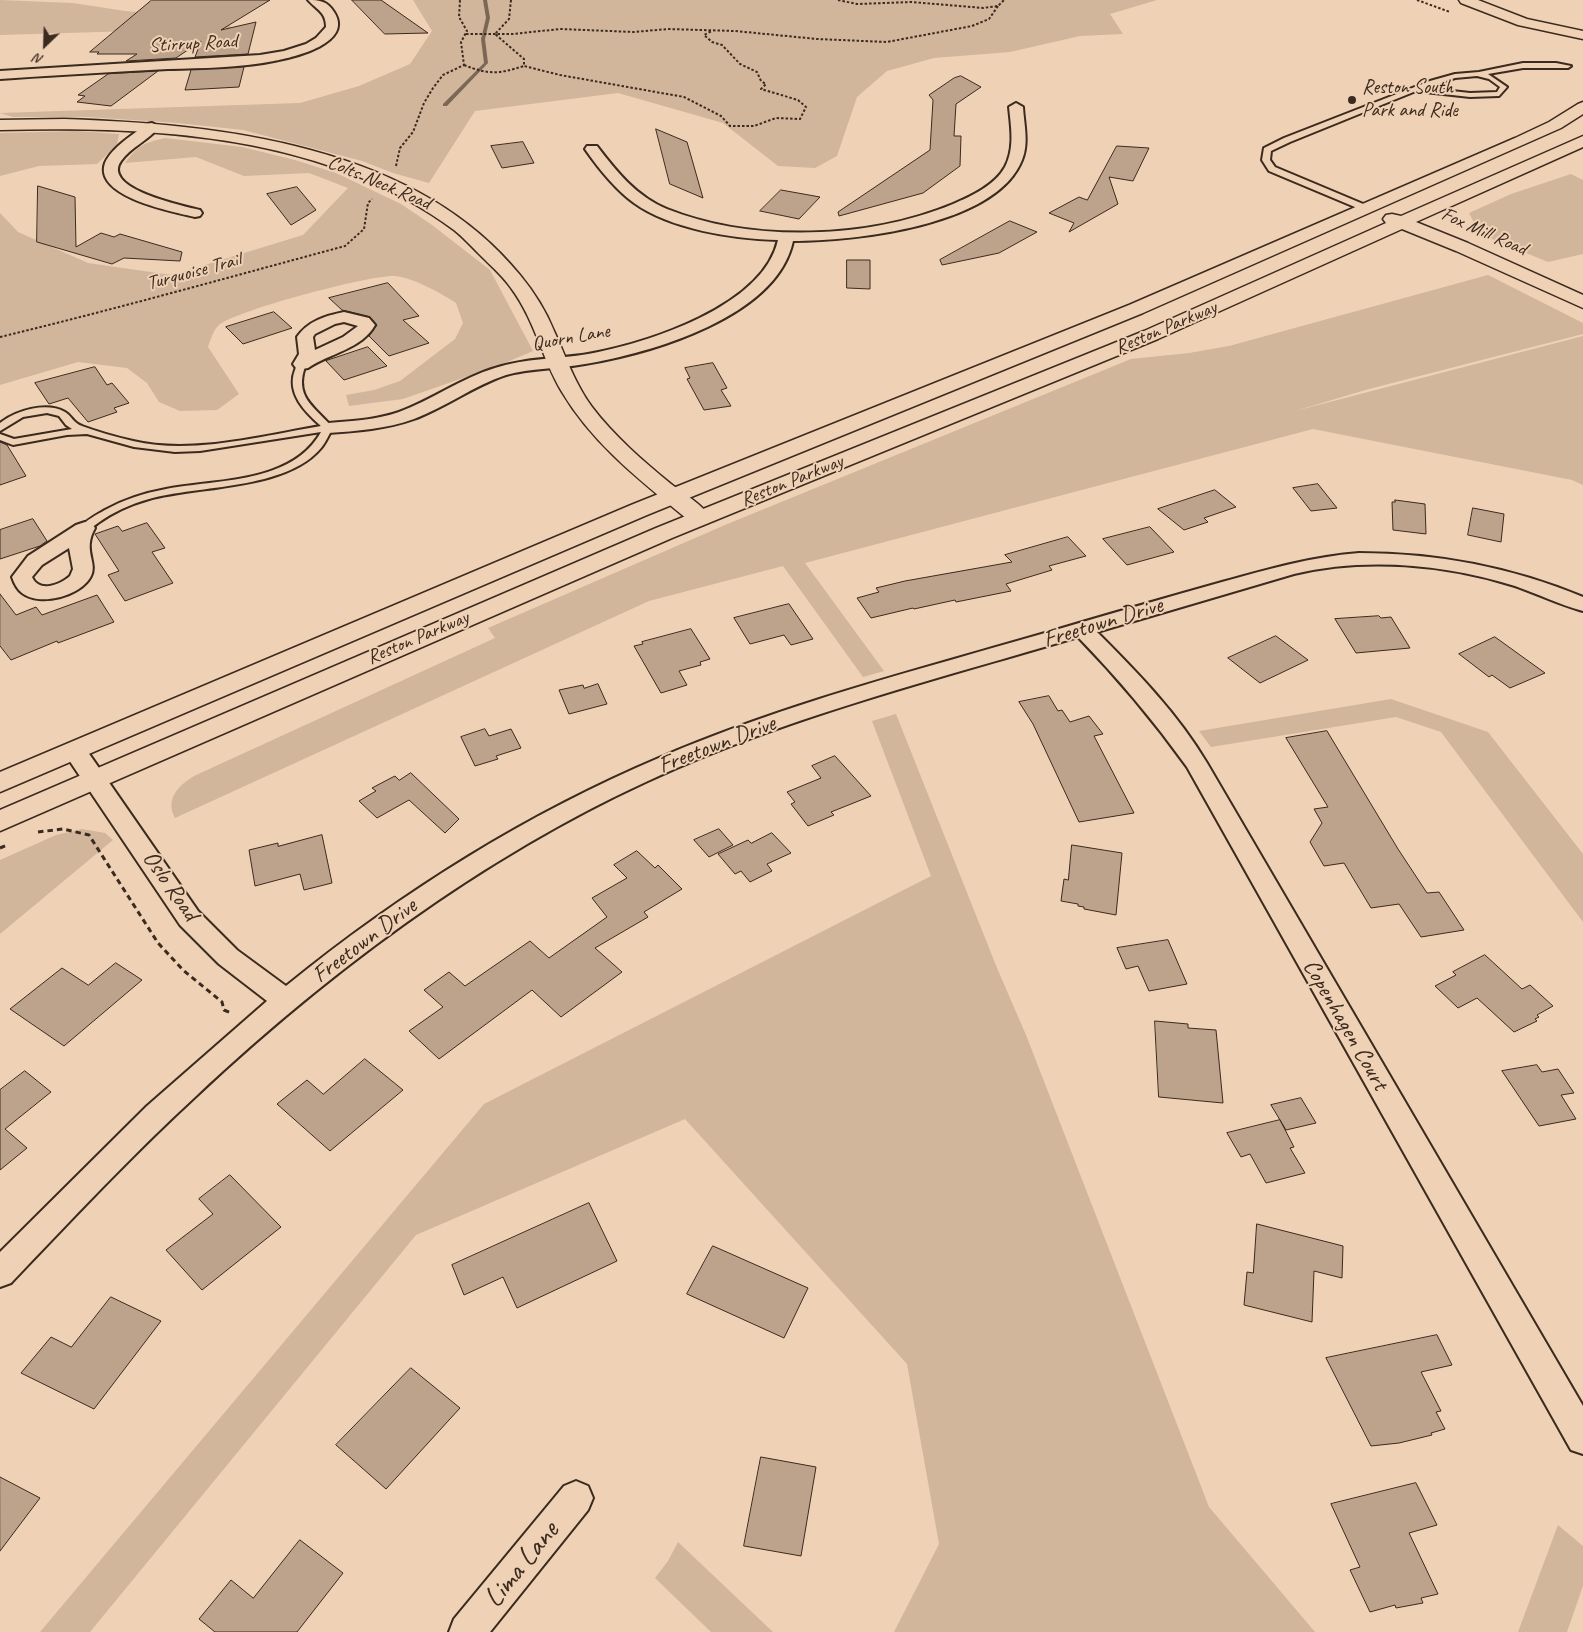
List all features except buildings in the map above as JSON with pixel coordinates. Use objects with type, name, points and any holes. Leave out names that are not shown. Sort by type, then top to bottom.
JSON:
[{"type":"main road","points":[[1466,0],[1523,22],[1583,35]]},
{"type":"main road","points":[[1486,0],[1537,18],[1583,27]]},
{"type":"main road","name":"Reston Parkway","points":[[0,783],[672,496],[1136,309],[1521,141],[1555,125],[1583,107]]},
{"type":"main road","name":"Colts Neck Road","points":[[0,125],[54,124],[152,127],[272,145],[317,157],[387,182],[416,196],[444,212],[489,250],[510,273],[528,299],[544,329],[572,392],[592,421],[634,465],[700,518]]},
{"type":"main road","name":"Reston Parkway","points":[[5,832],[95,778],[700,518],[1151,335],[1583,141]]},
{"type":"main road","name":"Fox Mill Road","points":[[1365,208],[1462,247],[1583,302]]},
{"type":"street","name":"Stirrup Road","points":[[0,90],[5,75],[242,61],[286,55],[312,46],[322,40],[333,26],[334,19],[329,12],[314,0]]},
{"type":"street","points":[[592,149],[617,182],[636,198],[662,212],[712,227],[740,232],[786,236],[855,233],[902,225],[937,216],[980,196],[1002,179],[1015,161],[1018,148],[1016,107]]},
{"type":"street","points":[[152,127],[119,155],[112,164],[111,172],[113,179],[122,188],[134,195],[195,213]]},
{"type":"street","name":"Quorn Lane","points":[[328,428],[370,424],[394,419],[416,412],[487,376],[508,369],[558,364],[634,348],[702,324],[721,314],[760,283],[775,266],[782,253],[786,236]]},
{"type":"street","name":"Freetown Drive","points":[[0,1273],[102,1169],[212,1064],[357,945],[441,886],[496,852],[553,819],[638,776],[709,746],[786,718],[1296,567],[1364,560],[1407,561],[1447,565],[1530,584],[1583,604]]},
{"type":"street","name":"Copenhagen Court","points":[[1082,629],[1128,676],[1196,763],[1583,1438]]},
{"type":"street","name":"Oslo Road","points":[[76,750],[189,918],[228,957],[287,1001]]},
{"type":"street","name":"Lima Lane","points":[[467,1632],[576,1498]]},
{"type":"lane","points":[[1365,208],[1272,169],[1266,160],[1267,150],[1287,140],[1416,89],[1453,77],[1479,74],[1510,65],[1568,66]]},
{"type":"lane","points":[[1416,89],[1470,95],[1499,94],[1504,87],[1494,78],[1479,74]]},
{"type":"lane","points":[[302,364],[297,373],[296,383],[302,399],[313,414],[328,428]]},
{"type":"lane","points":[[0,428],[9,420],[18,416],[45,411],[62,415],[70,424],[87,431],[134,444],[175,449],[200,448],[328,428]]},
{"type":"lane","points":[[85,528],[116,508],[135,500],[164,492],[263,475],[284,468],[302,460],[315,451],[324,439],[328,428]]},
{"type":"lane","points":[[0,437],[13,442],[67,432],[87,431]]},
{"type":"path","points":[[460,0],[457,16],[467,31],[461,42],[464,65]]},
{"type":"path","points":[[495,34],[509,19],[511,0]]},
{"type":"path","points":[[838,0],[857,4],[911,2],[977,8],[998,6]]},
{"type":"path","points":[[466,34],[495,34],[560,29],[634,32],[668,29],[817,40],[843,39],[887,42],[930,36],[972,26],[989,19],[1004,0]]},
{"type":"path","points":[[387,182],[396,165],[400,148],[413,132],[424,102],[433,88],[443,76],[464,65],[484,73],[498,74],[524,66],[560,75],[684,97],[721,116],[730,126],[754,126],[776,118],[800,119],[806,107],[798,100],[760,89],[766,84],[761,81],[757,72],[740,64],[722,45],[704,36],[713,31]]},
{"type":"path","points":[[495,34],[524,59],[524,66]]},
{"type":"path","name":"Turquoise Trail","points":[[0,338],[76,320],[345,246],[364,230],[368,203]]},
{"type":"path","points":[[32,834],[56,829],[72,830],[89,835],[158,943],[183,970],[222,1002],[224,1010],[258,1025]]},
{"type":"path","points":[[0,848],[5,832]]},
{"type":"shaded area","points":[[0,0],[73,3],[125,11],[180,15],[226,22],[232,28],[0,35]]},
{"type":"shaded area","points":[[413,0],[1157,0],[1110,14],[1123,34],[1080,36],[1010,52],[934,58],[887,71],[857,97],[837,156],[815,168],[778,166],[723,123],[618,93],[475,111],[429,183],[393,173],[362,161],[243,130],[88,117],[13,117],[0,113],[300,103],[359,86],[410,64],[432,31]]},
{"type":"shaded area","points":[[77,131],[119,134],[117,145],[97,164],[39,166],[0,176],[0,133]]},
{"type":"shaded area","points":[[165,138],[242,147],[295,160],[336,173],[401,204],[432,225],[490,270],[533,351],[500,365],[403,399],[349,406],[346,395],[374,390],[400,381],[455,339],[463,323],[456,303],[418,282],[394,276],[358,281],[302,295],[248,312],[218,326],[213,333],[208,347],[239,394],[217,410],[180,411],[159,402],[147,383],[127,368],[78,362],[0,385],[0,213],[18,232],[88,263],[172,275],[303,235],[348,188],[309,173],[244,176],[196,157],[125,163],[142,146]]},
{"type":"shaded area","points":[[1571,174],[1583,180],[1583,254],[1548,262],[1480,234],[1469,213],[1511,194]]},
{"type":"shaded area","points":[[1488,275],[1583,323],[1583,334],[1369,389],[1295,411],[1583,336],[1583,485],[1572,480],[1313,429],[805,563],[884,671],[863,677],[783,566],[649,601],[175,818],[172,811],[172,799],[178,789],[194,776],[495,638],[488,628],[725,525],[1131,359],[1189,353],[1229,346]]},
{"type":"shaded area","points":[[1391,699],[1488,732],[1583,854],[1583,922],[1441,732],[1396,717],[1211,747],[1199,731]]},
{"type":"shaded area","points":[[896,714],[997,968],[1026,1035],[1209,1507],[1315,1632],[894,1632],[939,1544],[907,1364],[685,1119],[416,1235],[90,1632],[40,1632],[484,1104],[931,876],[872,721]]},
{"type":"shaded area","points":[[82,829],[105,833],[113,840],[0,934],[0,860],[56,835]]},
{"type":"shaded area","points":[[1558,1525],[1583,1546],[1583,1586],[1567,1632],[1518,1632]]},
{"type":"shaded area","points":[[678,1542],[773,1632],[711,1632],[655,1578],[668,1561]]},
{"type":"waterway","points":[[445,105],[486,63],[483,39],[488,18],[485,0]]},
{"type":"place","name":"Reston South Park and Ride","points":[[1352,100]]}]
